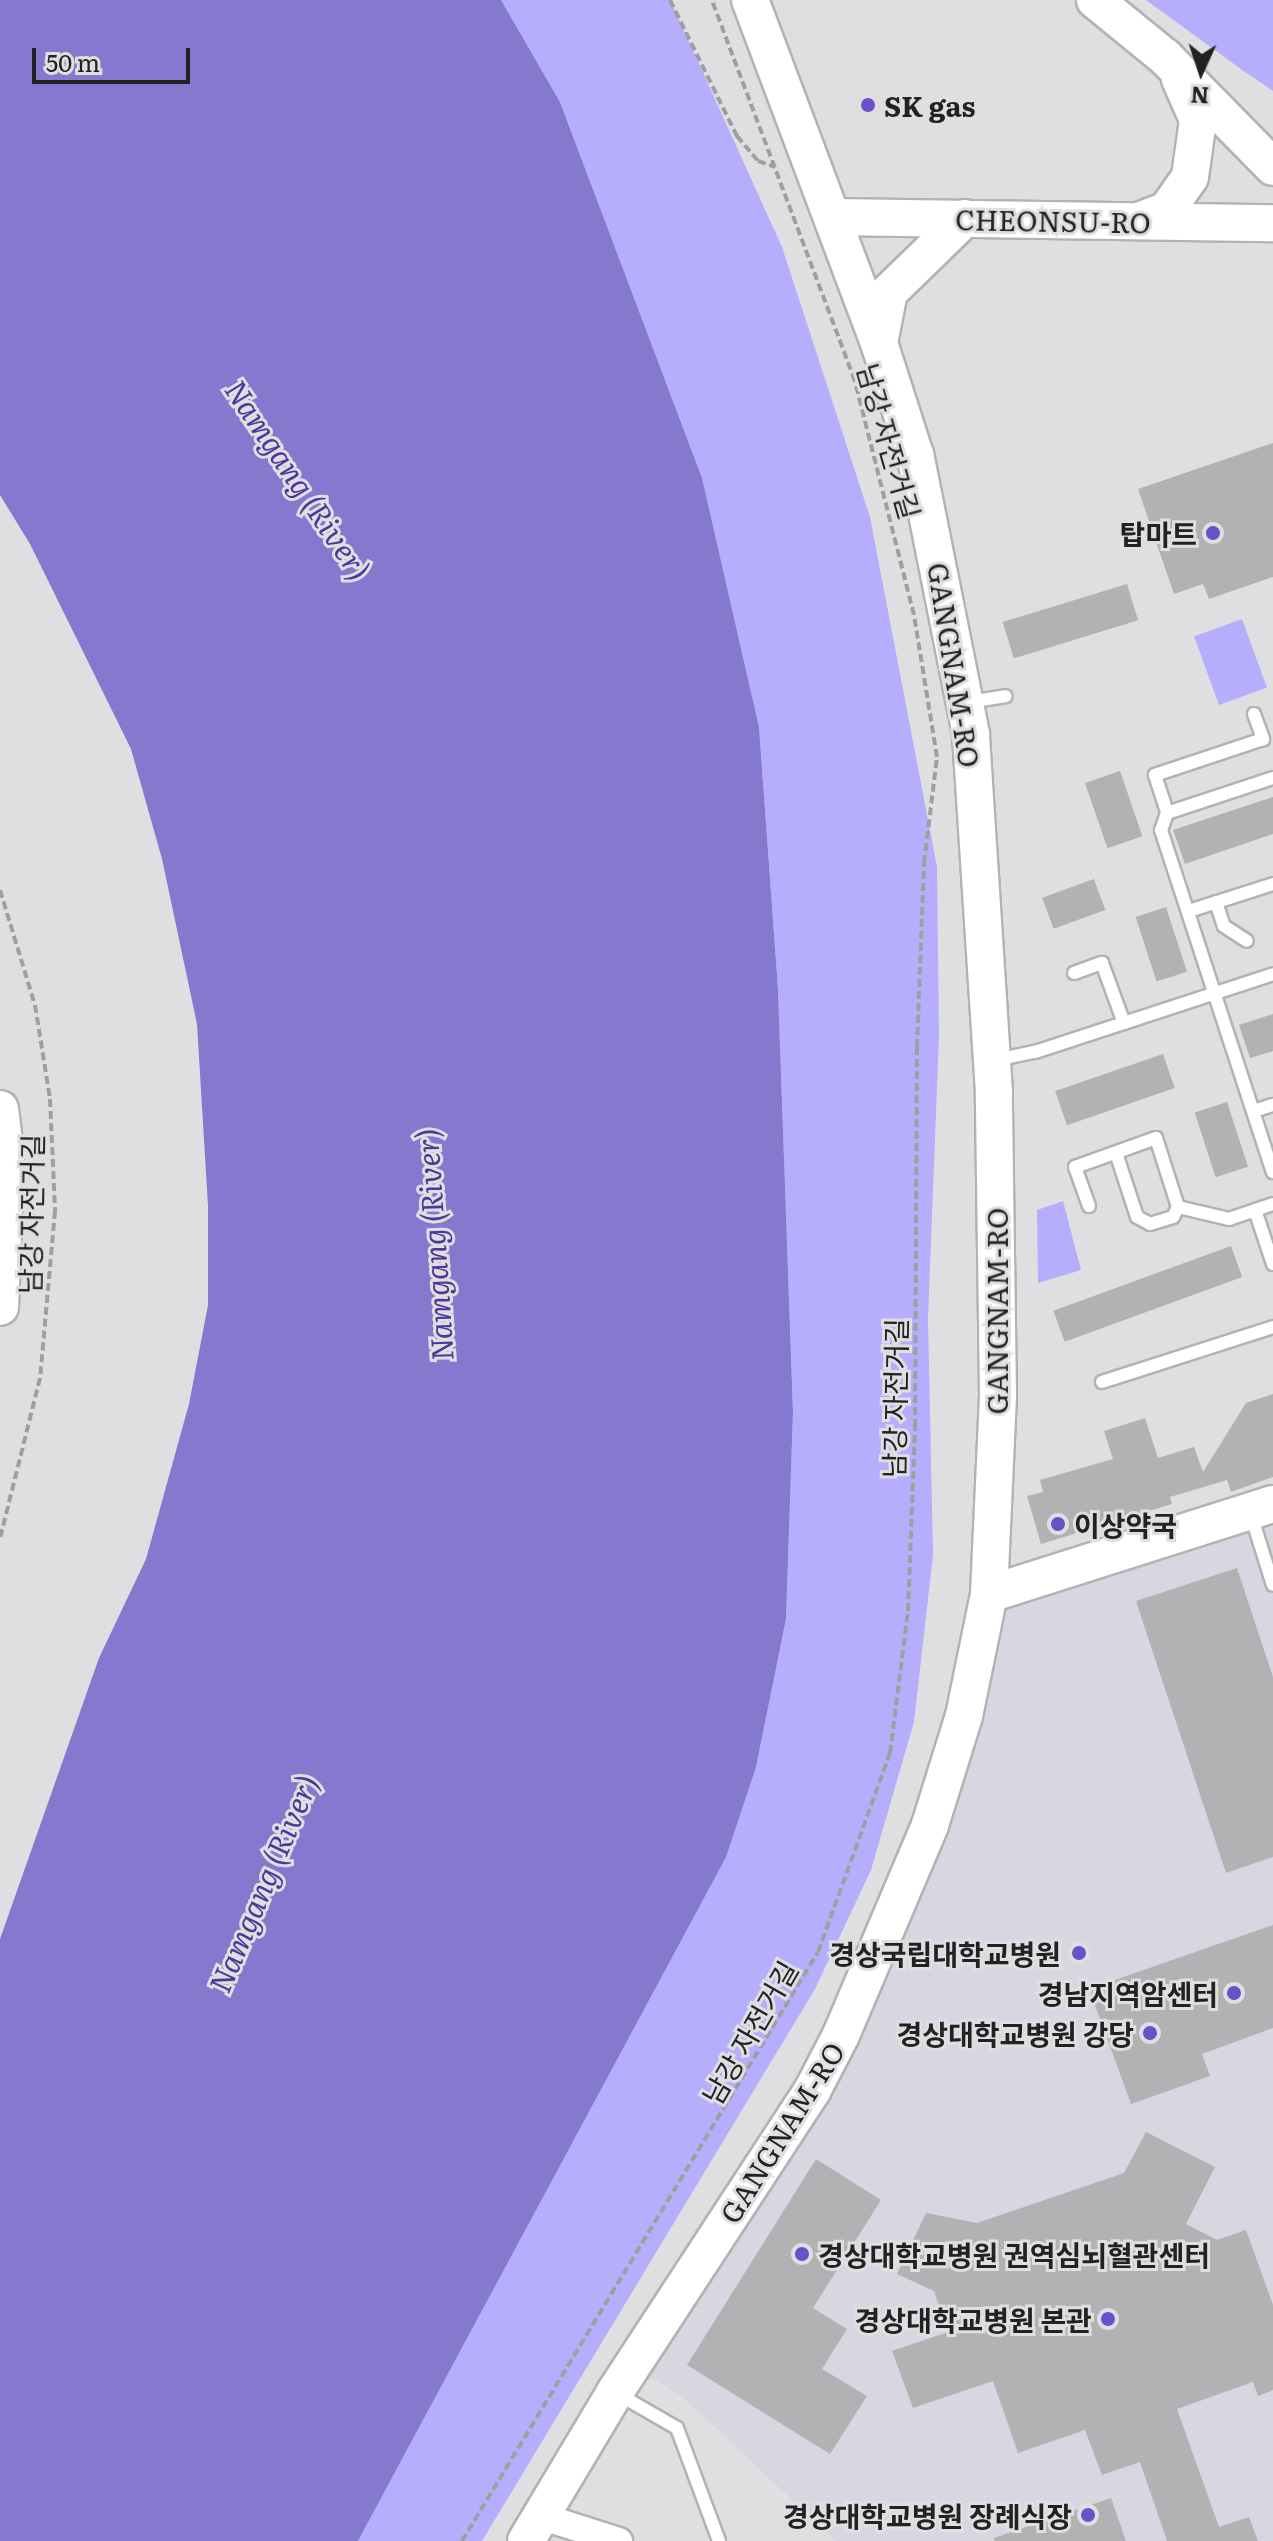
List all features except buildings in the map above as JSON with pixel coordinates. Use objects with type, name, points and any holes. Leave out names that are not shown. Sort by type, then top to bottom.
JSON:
[{"type":"street","name":"GANGNAM-RO","points":[[533,2528],[615,2392],[812,2091],[841,2035],[930,1825],[964,1716],[989,1594],[998,1394],[992,1060],[966,703],[915,455],[879,343],[750,0]]},
{"type":"street","points":[[1095,0],[1165,57],[1273,135]]},
{"type":"street","points":[[1165,57],[1273,167]]},
{"type":"street","points":[[1135,222],[1167,210],[1180,199],[1198,150],[1198,120],[1189,91],[1165,57]]},
{"type":"street","name":"CHEONSU-RO","points":[[833,217],[1273,223]]},
{"type":"street","points":[[879,343],[889,292],[965,218]]},
{"type":"street","points":[[0,1109],[3,1158],[0,1307]]},
{"type":"street","points":[[989,1594],[1261,1508]]},
{"type":"street","points":[[533,2528],[619,2541]]},
{"type":"lane","points":[[966,703],[1006,696]]},
{"type":"lane","points":[[1254,714],[1263,739],[1155,775],[1167,813],[1161,830],[1217,993],[1273,1172]]},
{"type":"lane","points":[[1167,813],[1273,778]]},
{"type":"lane","points":[[1189,911],[1273,884]]},
{"type":"lane","points":[[1216,902],[1224,926],[1247,941]]},
{"type":"lane","points":[[1074,973],[1102,963],[1124,1023]]},
{"type":"lane","points":[[992,1060],[1124,1023],[1273,974]]},
{"type":"lane","points":[[1254,1111],[1273,1105]]},
{"type":"lane","points":[[1089,1206],[1075,1167],[1156,1138],[1178,1207],[1173,1217],[1150,1224],[1137,1217],[1116,1153]]},
{"type":"lane","points":[[1178,1207],[1229,1219],[1273,1204]]},
{"type":"lane","points":[[1255,1210],[1273,1264]]},
{"type":"lane","points":[[1102,1382],[1273,1327]]},
{"type":"lane","points":[[1261,1508],[1273,1585]]},
{"type":"lane","points":[[615,2392],[677,2428],[719,2541]]},
{"type":"path","points":[[670,0],[737,136],[758,161],[775,167]]},
{"type":"path","name":"남강 자전거길","points":[[462,2541],[818,1952],[890,1753],[908,1611],[915,1427],[917,1047],[924,863],[937,757],[914,615],[855,381],[712,0]]},
{"type":"path","name":"남강 자전거길","points":[[0,890],[35,1005],[50,1099],[55,1211],[40,1378],[0,1538]]},
{"type":"shaded area","points":[[501,0],[670,0],[782,247],[870,517],[937,867],[939,1036],[928,1318],[933,1555],[914,1722],[871,1870],[815,1989],[482,2541],[358,2541],[661,1977],[756,1767],[786,1619],[793,1412],[778,989],[759,727],[702,478],[560,102]]},
{"type":"shaded area","points":[[1146,0],[1273,0],[1273,91],[1245,72]]},
{"type":"shaded area","points":[[1242,619],[1267,688],[1219,705],[1194,636]]},
{"type":"shaded area","points":[[1063,1201],[1081,1270],[1038,1283],[1037,1210]]},
{"type":"shaded area","name":"경상국립대학교병원","points":[[1273,1525],[1273,2541],[836,2541],[682,2396],[642,2372],[831,2081],[994,1614]]},
{"type":"water","name":"Namgang (River)","points":[[0,0],[501,0],[560,102],[702,478],[759,727],[778,989],[793,1412],[786,1619],[756,1767],[726,1857],[358,2541],[0,2541],[0,1939],[99,1658],[146,1559],[189,1404],[208,1305],[208,1206],[197,1024],[162,859],[131,749],[30,544],[0,495]]},
{"type":"place","name":"SK gas","points":[[868,105]]},
{"type":"place","name":"탑마트","points":[[1213,533]]},
{"type":"place","name":"이상약국","points":[[1058,1524]]},
{"type":"place","name":"경상국립대학교병원","points":[[1079,1953]]},
{"type":"place","name":"경남지역암센터","points":[[1234,1993]]},
{"type":"place","name":"경상대학교병원 강당","points":[[1150,2033]]},
{"type":"place","name":"경상대학교병원 권역심뇌혈관센터","points":[[802,2254]]},
{"type":"place","name":"경상대학교병원 본관","points":[[1108,2319]]},
{"type":"place","name":"경상대학교병원 장례식장","points":[[1088,2515]]}]
